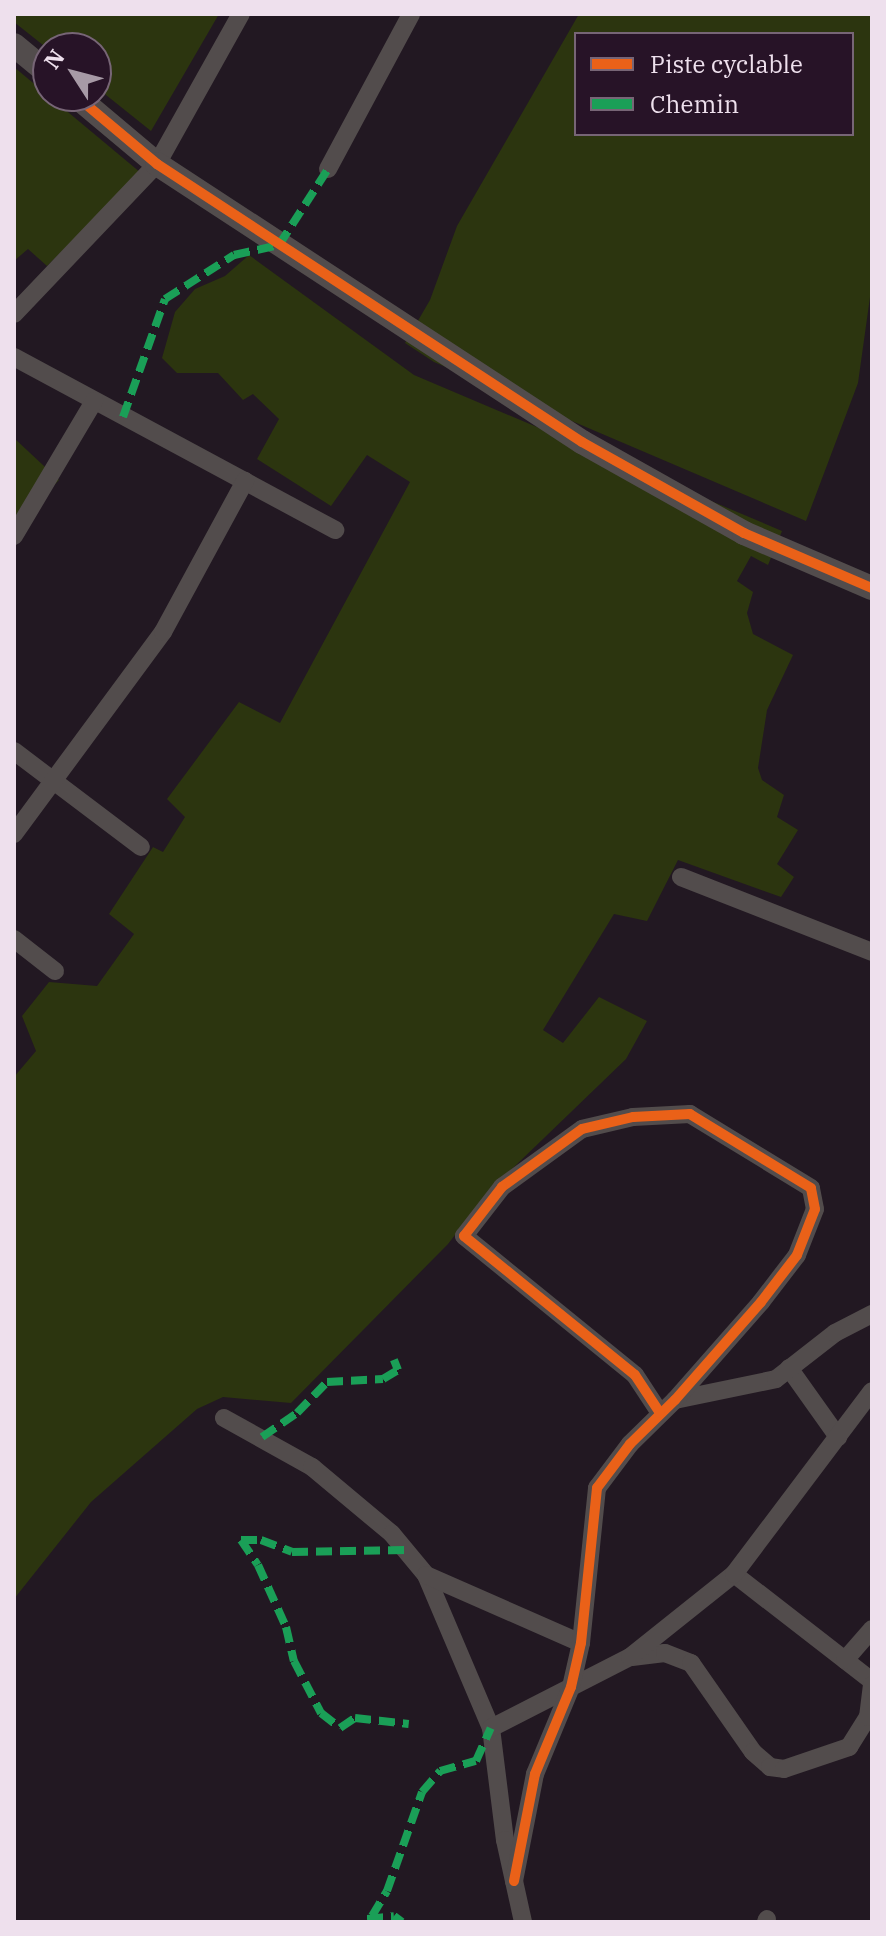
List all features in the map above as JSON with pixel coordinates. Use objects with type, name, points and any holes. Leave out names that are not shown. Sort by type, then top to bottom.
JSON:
[{"type":"street","points":[[14,314],[157,164],[241,14]]},
{"type":"street","points":[[328,169],[411,14]]},
{"type":"street","points":[[14,45],[32,60]]},
{"type":"street","points":[[95,112],[157,164],[427,345],[648,482],[744,533],[872,588]]},
{"type":"street","points":[[14,357],[335,530]]},
{"type":"street","points":[[14,536],[94,401]]},
{"type":"street","points":[[14,834],[163,632],[245,481]]},
{"type":"street","points":[[14,751],[141,847]]},
{"type":"street","points":[[681,877],[872,952]]},
{"type":"street","points":[[14,939],[55,971]]},
{"type":"street","points":[[514,1881],[535,1774],[571,1687],[581,1643],[597,1488],[797,1255],[816,1202],[811,1188],[690,1114],[633,1117],[582,1129],[502,1187],[464,1236],[635,1375],[660,1413]]},
{"type":"street","points":[[675,1400],[753,1388],[789,1368],[835,1333],[872,1314]]},
{"type":"street","points":[[789,1368],[838,1437]]},
{"type":"street","points":[[491,1728],[630,1657],[734,1574],[872,1391]]},
{"type":"street","points":[[224,1418],[312,1467],[392,1534],[426,1575],[491,1728],[523,1922]]},
{"type":"street","points":[[630,1657],[665,1653],[691,1663],[753,1752],[770,1767],[784,1769],[849,1747],[868,1717],[872,1683],[734,1574]]},
{"type":"street","points":[[426,1575],[581,1643]]},
{"type":"street","points":[[845,1660],[872,1629]]},
{"type":"green space","points":[[14,14],[219,14],[151,131],[112,100],[112,32],[32,32],[32,36],[14,22]]},
{"type":"green space","points":[[579,14],[872,14],[872,283],[858,383],[806,521],[434,362],[405,343],[430,300],[457,226]]},
{"type":"green space","points":[[14,67],[32,82],[32,112],[68,112],[141,173],[47,266],[28,249],[14,261]]},
{"type":"green space","points":[[249,255],[414,375],[782,531],[768,565],[751,556],[737,581],[753,592],[747,613],[753,634],[793,655],[767,710],[758,768],[762,780],[784,795],[777,817],[798,830],[777,864],[794,877],[781,897],[678,860],[647,921],[614,914],[543,1030],[563,1043],[599,997],[647,1021],[626,1059],[490,1190],[448,1244],[291,1403],[223,1397],[197,1409],[91,1502],[14,1599],[14,1077],[36,1051],[22,1016],[49,982],[97,986],[134,934],[109,914],[153,847],[163,852],[185,817],[167,799],[239,702],[280,723],[410,482],[367,455],[331,506],[257,459],[279,419],[253,394],[243,400],[218,373],[177,373],[162,358],[175,312],[195,289],[225,276]]},
{"type":"green space","points":[[14,438],[59,480],[14,528]]},
{"type":"marked path","points":[[123,417],[165,299],[234,255],[279,245],[328,169]]},
{"type":"marked path","points":[[262,1437],[297,1413],[327,1382],[383,1379],[398,1370],[394,1360]]},
{"type":"marked path","points":[[241,1540],[258,1565],[286,1627],[294,1661],[321,1713],[340,1728],[355,1718],[409,1724]]},
{"type":"marked path","points":[[241,1540],[261,1540],[292,1552],[406,1550]]},
{"type":"marked path","points":[[372,1916],[387,1891],[422,1792],[440,1771],[476,1761],[491,1728]]},
{"type":"marked path","points":[[367,1919],[394,1916],[402,1922]]},
{"type":"cycle path","points":[[95,112],[157,164],[582,442],[744,533],[872,588]]},
{"type":"cycle path","points":[[514,1881],[535,1774],[571,1687],[581,1643],[597,1488],[630,1444],[675,1400],[761,1302],[797,1255],[815,1209],[811,1188],[690,1114],[633,1117],[582,1129],[502,1187],[464,1236],[635,1375],[660,1413]]}]
